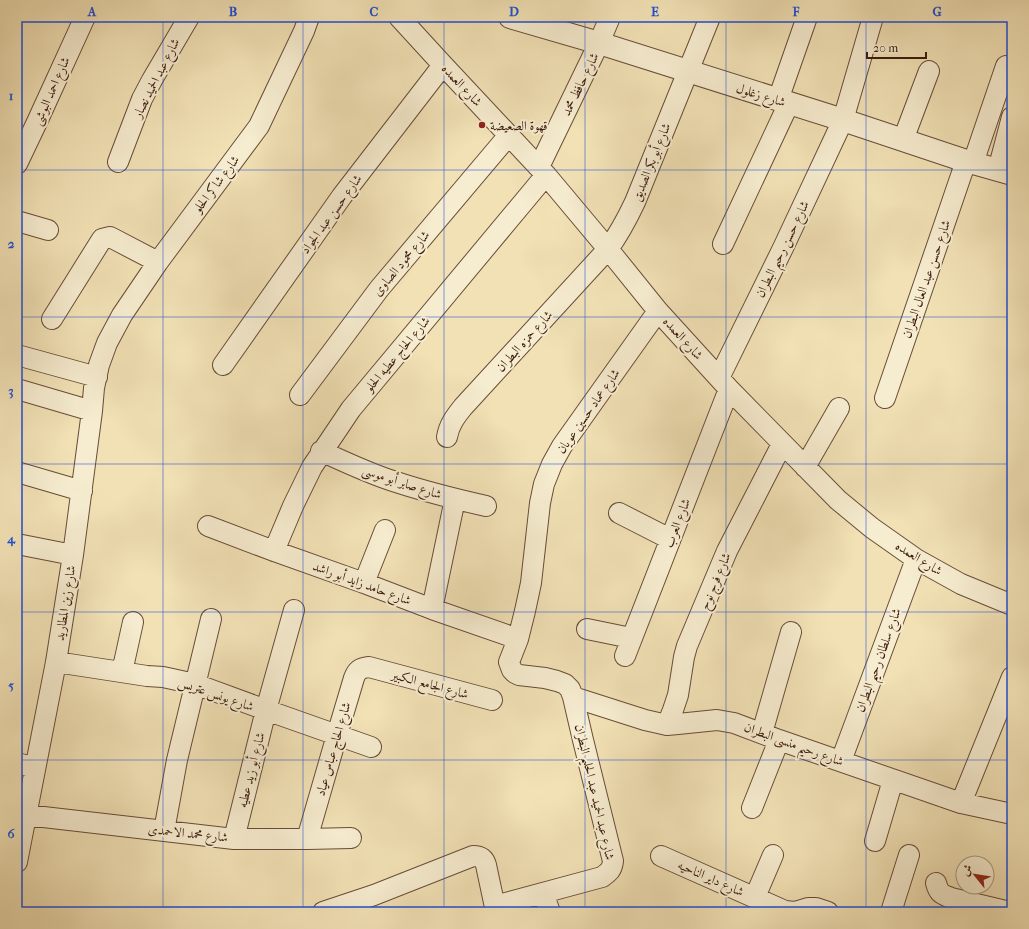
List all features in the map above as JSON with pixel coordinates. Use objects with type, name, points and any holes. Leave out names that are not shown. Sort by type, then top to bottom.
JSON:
[{"type":"street","name":"شارع احمد البوشى","points":[[17,164],[38,122],[84,17]]},
{"type":"street","name":"شارع عبد الحميد نصار","points":[[118,162],[152,80],[189,17]]},
{"type":"street","name":"شارع شاكر الحلو","points":[[107,343],[122,315],[158,262],[259,126],[304,31],[309,17]]},
{"type":"street","name":"شارع العمده","points":[[399,17],[542,171],[658,311],[724,384],[838,500],[872,528],[916,559],[962,584],[1012,605]]},
{"type":"street","name":"شارع زغلول","points":[[511,17],[784,101],[1005,172]]},
{"type":"street","name":"شارع حافظ محمد","points":[[542,171],[610,17]]},
{"type":"street","name":"شارع أبو بكر الصديق","points":[[608,249],[627,219],[710,17]]},
{"type":"street","points":[[723,244],[784,101],[807,17]]},
{"type":"street","name":"شارع حسن رحيم البطران","points":[[724,384],[783,248],[843,120],[873,17]]},
{"type":"street","name":"شارع حسن عبد الجواد","points":[[223,365],[342,196],[442,65]]},
{"type":"street","name":"شارع حسن عبد العال البطران","points":[[885,398],[1006,66]]},
{"type":"street","points":[[903,140],[928,71]]},
{"type":"street","points":[[1005,172],[1012,117]]},
{"type":"street","name":"شارع محمود الصاوى","points":[[300,395],[379,288],[509,135]]},
{"type":"street","name":"شارع الحاج عطيه الحلو","points":[[274,551],[300,492],[321,451],[351,409],[542,171]]},
{"type":"street","points":[[17,221],[48,230]]},
{"type":"street","points":[[52,319],[102,239],[106,237],[114,239],[158,262]]},
{"type":"street","name":"شارع حمزه البطران","points":[[447,437],[448,428],[463,407],[608,249]]},
{"type":"street","name":"شارع عماد حسين عويان","points":[[509,662],[518,639],[525,611],[531,583],[540,502],[544,484],[552,464],[562,446],[658,311]]},
{"type":"street","name":"شارع زين المطاريد","points":[[17,862],[19,837],[26,815],[26,765],[56,662],[82,491],[94,388],[99,365],[107,343]]},
{"type":"street","points":[[17,355],[96,377]]},
{"type":"street","name":"شارع العرب","points":[[587,629],[628,647],[670,539],[724,384]]},
{"type":"street","points":[[17,389],[92,412]]},
{"type":"street","points":[[805,467],[839,408]]},
{"type":"street","name":"شارع فرج نوح","points":[[667,725],[678,695],[687,646],[727,551],[782,444]]},
{"type":"street","name":"شارع صابر أبو موسى","points":[[321,451],[393,481],[455,499],[486,506]]},
{"type":"street","points":[[17,472],[82,491]]},
{"type":"street","points":[[432,609],[455,499]]},
{"type":"street","points":[[619,513],[670,539]]},
{"type":"street","name":"شارع حامد زايد أبو راشد","points":[[208,526],[432,609],[518,639]]},
{"type":"street","points":[[364,583],[385,530]]},
{"type":"street","points":[[17,544],[73,555]]},
{"type":"street","name":"شارع سلطان رحيم البطران","points":[[841,761],[916,559]]},
{"type":"street","name":"شارع أبو زيد عطيه","points":[[234,839],[266,710],[294,610]]},
{"type":"street","points":[[164,831],[195,684],[212,619]]},
{"type":"street","points":[[122,672],[133,622]]},
{"type":"street","points":[[752,808],[770,737],[791,632]]},
{"type":"street","name":"شارع يونس عتريس","points":[[56,662],[174,679],[195,684],[371,747]]},
{"type":"street","name":"شارع عبد الحميد عبد الحليم البطران","points":[[323,912],[374,895],[473,856],[477,856],[484,861],[495,909],[543,893],[602,877],[609,872],[613,861],[570,689],[564,684],[545,678],[519,675],[512,670],[509,662]]},
{"type":"street","name":"شارع الحاج عباس عياد","points":[[307,839],[356,672],[362,667],[369,667]]},
{"type":"street","name":"شارع الجامع الكبير","points":[[369,667],[492,700]]},
{"type":"street","points":[[961,803],[1012,677]]},
{"type":"street","name":"شارع رحيم منسى البطران","points":[[573,697],[645,720],[667,725],[717,720],[734,723],[770,737],[961,803],[1012,814]]},
{"type":"street","points":[[874,841],[893,780]]},
{"type":"street","name":"شارع محمد الاحمدى","points":[[26,815],[234,839],[351,838]]},
{"type":"street","points":[[755,897],[773,855]]},
{"type":"street","points":[[891,912],[909,855]]},
{"type":"street","name":"شارع داير الناحيه","points":[[661,856],[785,911],[796,912],[808,908],[816,908],[828,912]]},
{"type":"street","points":[[936,883],[938,891],[942,895],[1007,912]]},
{"type":"street","points":[[543,893],[550,912]]},
{"type":"place","name":"قهوة الصعيضة","points":[[482,125]]}]
